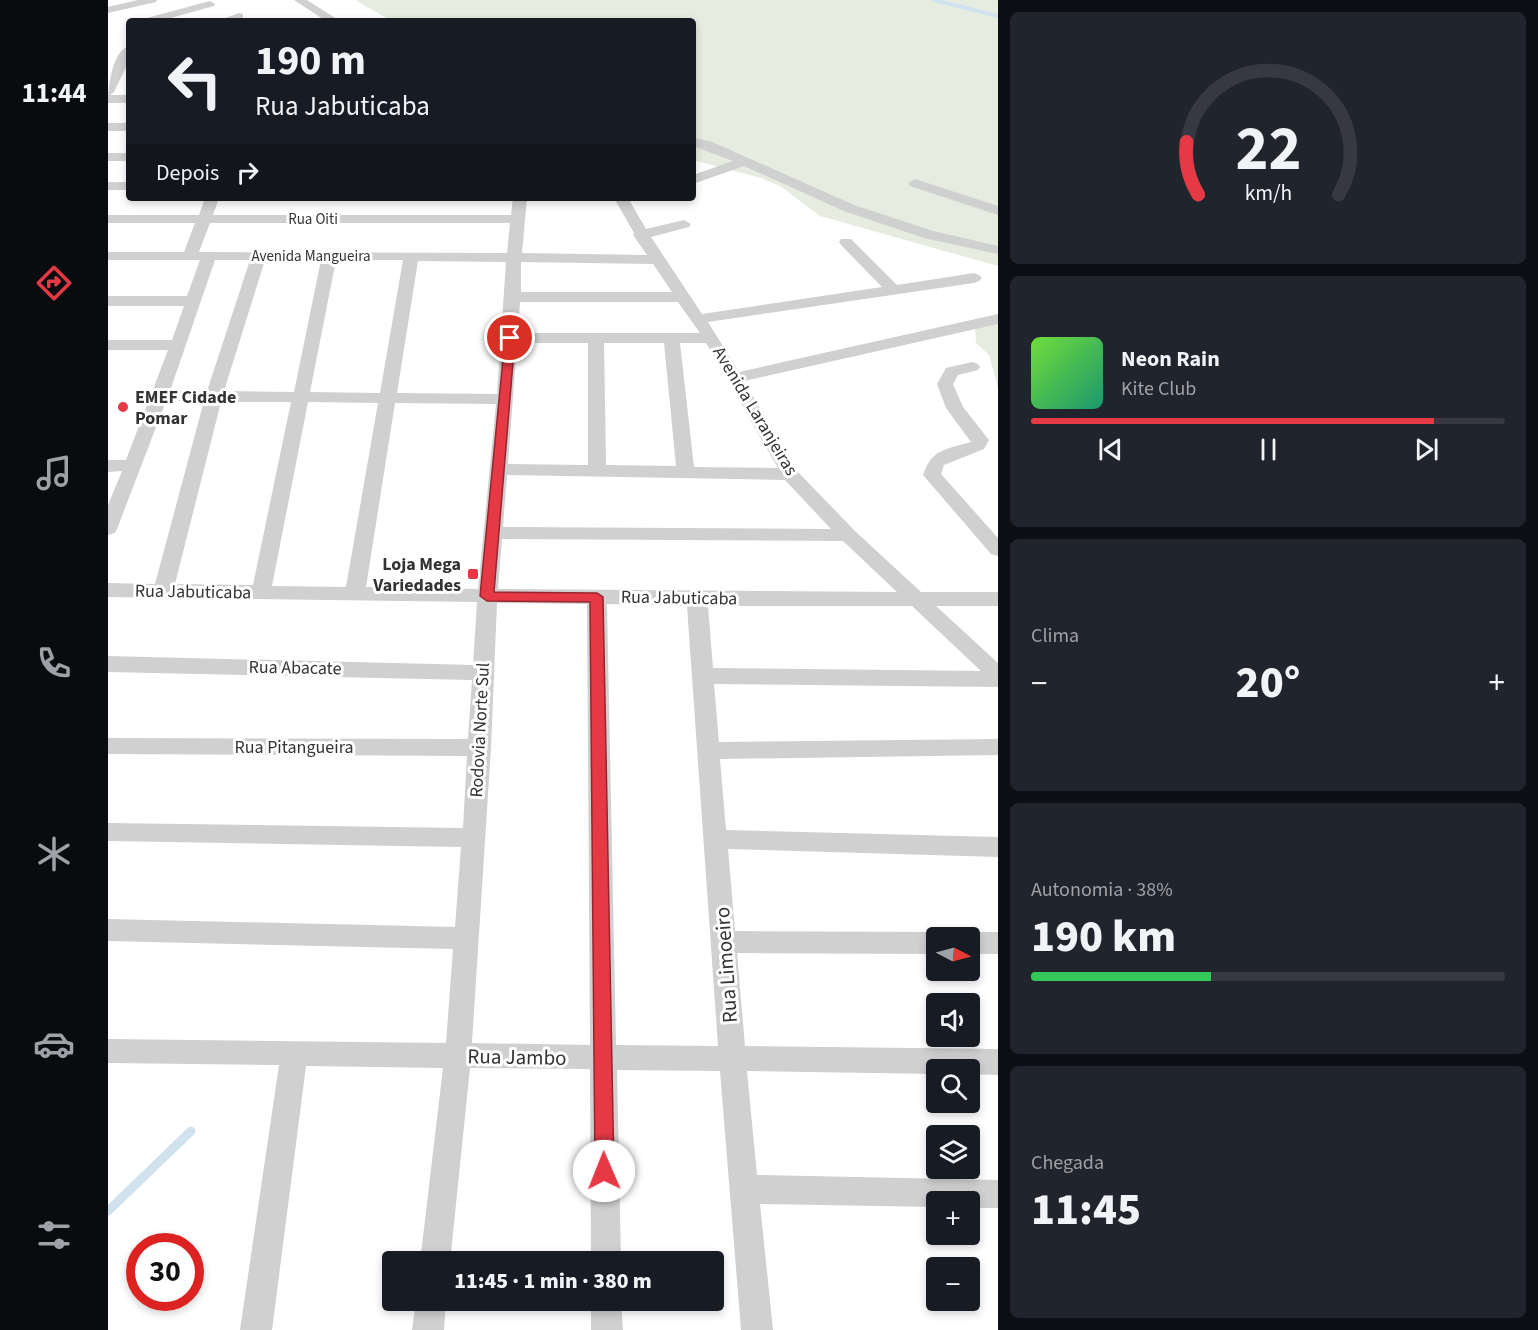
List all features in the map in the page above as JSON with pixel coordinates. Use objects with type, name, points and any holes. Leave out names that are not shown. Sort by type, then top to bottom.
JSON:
[{"type":"street","points":[[109,9],[152,0]]},
{"type":"street","points":[[299,0],[329,18]]},
{"type":"street","points":[[158,18],[210,4]]},
{"type":"street","points":[[109,9],[125,17]]},
{"type":"street","points":[[233,18],[239,16]]},
{"type":"street","points":[[108,92],[126,55]]},
{"type":"street","points":[[108,99],[126,99]]},
{"type":"street","points":[[108,127],[126,127]]},
{"type":"street","points":[[696,142],[745,161],[849,208],[929,235],[998,250]]},
{"type":"street","points":[[108,157],[126,157]]},
{"type":"street","points":[[696,179],[745,161]]},
{"type":"street","points":[[915,183],[998,211]]},
{"type":"street","points":[[108,186],[126,186]]},
{"type":"street","points":[[190,256],[211,201]]},
{"type":"street","name":"Rodovia Norte Sul","points":[[436,1251],[458,1056],[480,748],[487,596],[520,201]]},
{"type":"street","name":"Avenida Laranjeiras","points":[[623,201],[640,235],[711,338],[790,474],[848,535],[998,677]]},
{"type":"street","name":"Rua Oiti","points":[[108,219],[518,219]]},
{"type":"street","points":[[640,235],[684,224]]},
{"type":"street","points":[[846,242],[893,289]]},
{"type":"street","points":[[261,593],[330,255]]},
{"type":"street","name":"Avenida Mangueira","points":[[108,256],[514,256],[657,261]]},
{"type":"street","points":[[108,527],[160,396],[209,256]]},
{"type":"street","points":[[163,591],[214,396],[259,256]]},
{"type":"street","points":[[355,595],[411,256]]},
{"type":"street","points":[[699,319],[974,278]]},
{"type":"street","points":[[513,297],[683,297]]},
{"type":"street","points":[[108,301],[193,302]]},
{"type":"street","points":[[734,378],[998,319]]},
{"type":"street","points":[[510,338],[711,338]]},
{"type":"street","points":[[596,338],[597,471]]},
{"type":"street","points":[[672,339],[686,473]]},
{"type":"street","points":[[108,345],[178,345]]},
{"type":"street","points":[[972,367],[952,372],[945,384],[955,408],[980,440],[978,446],[948,455],[936,462],[932,475],[998,550]]},
{"type":"street","points":[[160,396],[505,399]]},
{"type":"street","points":[[108,466],[133,465]]},
{"type":"street","points":[[499,469],[790,474]]},
{"type":"street","points":[[492,533],[848,535]]},
{"type":"street","name":"Rua Jabuticaba","points":[[108,590],[697,599],[998,599]]},
{"type":"street","points":[[597,597],[606,1251]]},
{"type":"street","name":"Rua Limoeiro","points":[[697,599],[732,1058],[758,1330]]},
{"type":"street","name":"Rua Abacate","points":[[108,664],[482,673]]},
{"type":"street","points":[[703,676],[998,677]]},
{"type":"street","name":"Rua Pitangueira","points":[[108,746],[480,748]]},
{"type":"street","points":[[710,751],[998,747]]},
{"type":"street","points":[[108,832],[474,838]]},
{"type":"street","points":[[717,839],[998,847]]},
{"type":"street","points":[[108,930],[467,938]]},
{"type":"street","points":[[724,942],[926,942]]},
{"type":"street","points":[[980,943],[998,943]]},
{"type":"street","name":"Rua Jambo","points":[[108,1051],[998,1062]]},
{"type":"street","points":[[256,1330],[294,1054]]},
{"type":"street","points":[[746,1189],[998,1194]]},
{"type":"street","points":[[428,1330],[430,1311]]},
{"type":"street","points":[[606,1311],[607,1330]]},
{"type":"shaded area","points":[[355,0],[998,0],[998,266],[820,216],[780,186],[761,178],[696,161],[696,18],[387,18]]},
{"type":"shaded area","points":[[998,318],[998,388],[989,355],[976,343],[975,325]]},
{"type":"waterway","points":[[934,0],[998,16]]},
{"type":"waterway","points":[[108,1211],[191,1131]]},
{"type":"place","name":"EMEF Cidade Pomar","points":[[123,407]]},
{"type":"place","name":"Loja Mega Variedades","points":[[473,574]]},
{"type":"route","points":[[510,338],[487,596],[597,597],[604,1171]]}]
